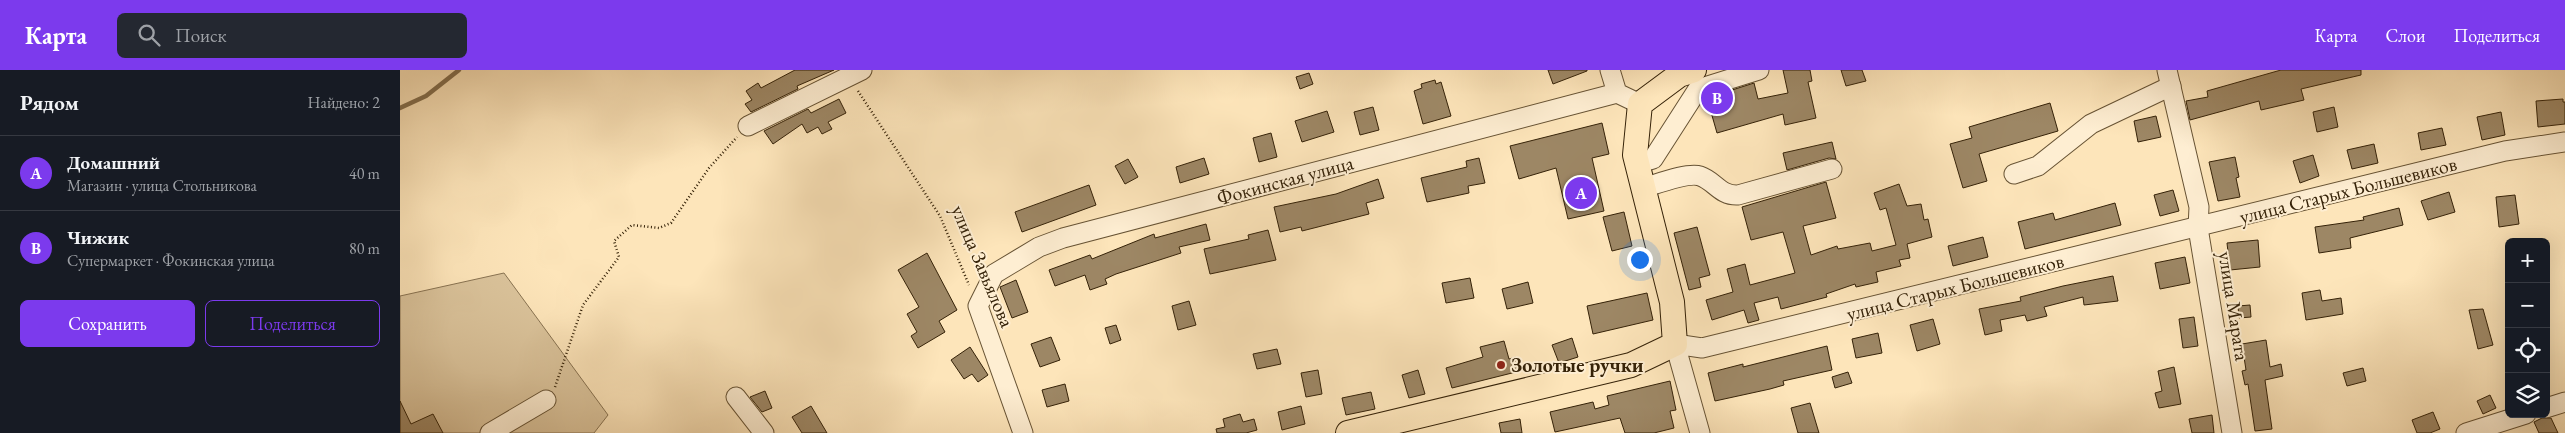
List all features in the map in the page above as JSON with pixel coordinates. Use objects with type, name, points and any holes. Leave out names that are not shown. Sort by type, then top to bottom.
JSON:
[{"type":"main road","points":[[1348,433],[1631,365],[1675,344],[1672,302],[1635,155],[1640,104],[1679,75],[1695,77]]},
{"type":"street","points":[[1610,70],[1617,93],[1640,104]]},
{"type":"street","points":[[1637,164],[1653,159],[1695,77],[1758,70]]},
{"type":"street","points":[[748,126],[856,73]]},
{"type":"street","points":[[2014,174],[2038,166],[2091,124],[2169,78]]},
{"type":"street","name":"улица Марата","points":[[2169,78],[2199,207],[2198,228],[2232,433]]},
{"type":"street","name":"Фокинская улица","points":[[978,306],[994,274],[1039,247],[1063,238],[1617,93]]},
{"type":"street","name":"улица Старых Большевиков","points":[[1675,344],[1702,348],[2198,228],[2505,151],[2565,142]]},
{"type":"street","points":[[1643,188],[1694,175],[1705,179],[1726,194],[1738,195],[1832,170]]},
{"type":"street","name":"улица Завьялова","points":[[978,306],[1023,433]]},
{"type":"street","points":[[1675,344],[1700,433]]},
{"type":"street","points":[[736,397],[764,433]]},
{"type":"street","points":[[490,433],[546,400]]},
{"type":"street","points":[[2550,407],[2565,402]]},
{"type":"street","points":[[2466,433],[2513,418]]},
{"type":"path","name":"улица Завьялова","points":[[856,73],[940,216],[978,306]]},
{"type":"path","points":[[546,400],[555,387],[582,305],[619,258],[614,241],[632,225],[659,228],[671,223],[709,168],[748,126]]},
{"type":"shaded area","points":[[504,273],[608,415],[594,433],[400,433],[400,296]]},
{"type":"building","points":[[795,70],[834,70],[797,86],[798,89],[751,112],[745,104],[752,100],[746,91],[758,83],[761,88]]},
{"type":"building","points":[[1548,70],[1587,70],[1587,71],[1553,84]]},
{"type":"building","points":[[1783,70],[1810,70],[1812,81],[1808,82],[1816,118],[1785,125],[1783,114],[1717,133],[1707,98],[1754,83],[1758,99],[1788,93]]},
{"type":"building","points":[[1841,70],[1862,70],[1866,81],[1846,86]]},
{"type":"building","points":[[2281,70],[2361,70],[2361,75],[2301,89],[2304,100],[2261,110],[2259,101],[2190,120],[2186,101],[2208,97],[2207,91]]},
{"type":"building","points":[[1309,73],[1313,84],[1300,89],[1296,77]]},
{"type":"building","points":[[1435,80],[1436,84],[1441,82],[1451,116],[1423,124],[1414,91],[1422,88],[1421,84]]},
{"type":"building","points":[[839,99],[846,113],[828,122],[832,129],[822,134],[818,127],[807,133],[802,124],[773,144],[764,131],[808,109],[811,113]]},
{"type":"building","points":[[2563,99],[2563,102],[2565,102],[2565,124],[2538,127],[2536,101]]},
{"type":"building","points":[[2050,103],[2058,131],[1979,154],[1987,181],[1963,188],[1950,144],[1972,138],[1969,127]]},
{"type":"building","points":[[1373,107],[1379,130],[1360,135],[1354,112]]},
{"type":"building","points":[[2334,107],[2338,127],[2317,132],[2313,112]]},
{"type":"building","points":[[1327,111],[1334,132],[1302,142],[1295,121]]},
{"type":"building","points":[[2501,112],[2505,135],[2482,140],[2477,117]]},
{"type":"building","points":[[2156,116],[2161,137],[2138,142],[2134,121]]},
{"type":"building","points":[[1602,123],[1609,154],[1592,158],[1604,211],[1568,219],[1556,168],[1519,179],[1510,146]]},
{"type":"building","points":[[2442,128],[2446,145],[2421,150],[2418,133]]},
{"type":"building","points":[[1271,133],[1277,157],[1259,162],[1253,138]]},
{"type":"building","points":[[1832,142],[1836,159],[1829,158],[1787,170],[1783,153]]},
{"type":"building","points":[[2374,144],[2378,163],[2352,169],[2347,150]]},
{"type":"building","points":[[2313,155],[2319,176],[2300,183],[2293,161]]},
{"type":"building","points":[[2235,157],[2239,177],[2236,178],[2240,197],[2218,201],[2209,162]]},
{"type":"building","points":[[1204,158],[1209,174],[1180,183],[1176,167]]},
{"type":"building","points":[[1479,158],[1485,183],[1468,186],[1469,193],[1427,202],[1421,178],[1467,167],[1466,161]]},
{"type":"building","points":[[1128,159],[1138,177],[1125,184],[1115,166]]},
{"type":"building","points":[[1378,179],[1384,198],[1366,203],[1369,214],[1302,231],[1301,227],[1280,232],[1274,207],[1336,194]]},
{"type":"building","points":[[1826,182],[1836,218],[1803,226],[1811,255],[1837,246],[1838,249],[1870,243],[1872,251],[1896,245],[1886,208],[1880,210],[1874,193],[1899,184],[1907,206],[1921,204],[1924,220],[1928,219],[1932,237],[1907,244],[1910,258],[1899,260],[1901,266],[1876,272],[1878,282],[1856,287],[1855,284],[1826,294],[1827,297],[1781,309],[1778,297],[1754,303],[1759,320],[1748,323],[1744,310],[1712,320],[1706,300],[1733,292],[1727,269],[1745,264],[1750,285],[1795,273],[1783,232],[1751,240],[1742,207]]},
{"type":"building","points":[[1089,185],[1096,205],[1022,232],[1015,212]]},
{"type":"building","points":[[2173,190],[2179,211],[2160,216],[2154,195]]},
{"type":"building","points":[[2449,192],[2455,212],[2428,220],[2421,201]]},
{"type":"building","points":[[2515,195],[2519,224],[2499,227],[2496,197]]},
{"type":"building","points":[[2115,203],[2121,225],[2025,249],[2018,222],[2053,213],[2055,220]]},
{"type":"building","points":[[2399,208],[2403,225],[2350,238],[2351,248],[2319,253],[2315,227],[2364,220],[2363,217]]},
{"type":"building","points":[[1624,212],[1632,246],[1612,251],[1603,217]]},
{"type":"building","points":[[1206,224],[1210,240],[1179,247],[1181,253],[1116,274],[1105,279],[1107,284],[1090,290],[1085,275],[1055,286],[1049,270],[1090,255],[1092,259],[1154,234],[1155,238]]},
{"type":"building","points":[[1697,227],[1710,275],[1699,278],[1701,287],[1689,290],[1674,233]]},
{"type":"building","points":[[1268,230],[1276,260],[1210,274],[1204,249],[1249,239],[1248,235]]},
{"type":"building","points":[[1983,237],[1988,257],[1953,266],[1948,246]]},
{"type":"building","points":[[2258,240],[2260,267],[2230,270],[2227,243]]},
{"type":"building","points":[[927,253],[957,310],[939,321],[945,332],[918,348],[911,336],[917,332],[907,314],[919,307],[898,270]]},
{"type":"building","points":[[2185,257],[2190,283],[2160,289],[2155,263]]},
{"type":"building","points":[[2113,276],[2118,301],[2084,305],[2083,297],[2044,307],[2047,316],[2027,321],[2025,315],[2000,320],[2002,331],[1985,335],[1979,309],[2021,301],[2020,297]]},
{"type":"building","points":[[1470,278],[1474,298],[1446,303],[1442,283]]},
{"type":"building","points":[[1016,280],[1028,312],[1012,318],[1000,287]]},
{"type":"building","points":[[1528,282],[1533,303],[1507,309],[1502,289]]},
{"type":"building","points":[[2320,290],[2322,301],[2341,298],[2343,314],[2306,320],[2302,293]]},
{"type":"building","points":[[1647,293],[1653,320],[1593,334],[1587,306]]},
{"type":"building","points":[[1189,301],[1196,325],[1178,330],[1172,306]]},
{"type":"building","points":[[2250,305],[2251,317],[2239,318],[2238,306]]},
{"type":"building","points":[[2483,309],[2493,345],[2478,349],[2469,310]]},
{"type":"building","points":[[2194,317],[2198,346],[2183,348],[2179,319]]},
{"type":"building","points":[[1933,319],[1940,344],[1917,351],[1910,325]]},
{"type":"building","points":[[1116,325],[1121,340],[1110,344],[1105,328]]},
{"type":"building","points":[[1878,333],[1882,353],[1856,358],[1852,339]]},
{"type":"building","points":[[1051,337],[1060,360],[1040,367],[1031,344]]},
{"type":"building","points":[[1572,338],[1578,357],[1559,363],[1552,345]]},
{"type":"building","points":[[2266,340],[2270,367],[2281,364],[2283,376],[2265,380],[2272,429],[2255,431],[2248,384],[2245,385],[2242,371],[2246,370],[2242,344]]},
{"type":"building","points":[[1504,341],[1509,359],[1516,357],[1520,371],[1452,388],[1446,368],[1483,357],[1480,347]]},
{"type":"building","points":[[1827,346],[1832,370],[1783,381],[1784,385],[1770,389],[1715,401],[1708,373],[1743,364],[1743,367]]},
{"type":"building","points":[[970,347],[988,375],[978,382],[972,374],[964,379],[951,360]]},
{"type":"building","points":[[1277,349],[1281,364],[1257,369],[1253,354]]},
{"type":"building","points":[[2174,367],[2181,404],[2159,408],[2155,393],[2162,391],[2158,371]]},
{"type":"building","points":[[2363,368],[2366,381],[2347,386],[2343,373]]},
{"type":"building","points":[[1318,370],[1322,394],[1306,397],[1301,373]]},
{"type":"building","points":[[1418,370],[1425,394],[1409,398],[1402,375]]},
{"type":"building","points":[[1848,372],[1852,383],[1835,388],[1832,377]]},
{"type":"building","points":[[1670,381],[1676,410],[1670,411],[1674,428],[1654,433],[1625,433],[1620,418],[1555,432],[1550,412],[1593,402],[1595,409],[1609,405],[1607,396]]},
{"type":"building","points":[[1065,384],[1069,401],[1047,407],[1042,390]]},
{"type":"building","points":[[765,391],[772,408],[762,412],[750,397]]},
{"type":"building","points":[[1371,392],[1375,409],[1346,415],[1342,398]]},
{"type":"building","points":[[2490,395],[2496,408],[2483,414],[2477,401]]},
{"type":"building","points":[[400,401],[411,424],[433,414],[443,433],[400,433]]},
{"type":"building","points":[[1810,403],[1819,433],[1798,433],[1791,408]]},
{"type":"building","points":[[811,406],[827,433],[802,433],[792,417]]},
{"type":"building","points":[[1301,406],[1305,424],[1282,430],[1278,412]]},
{"type":"building","points":[[2433,412],[2440,429],[2430,433],[2417,433],[2412,420]]},
{"type":"building","points":[[1240,414],[1243,422],[1254,419],[1257,430],[1246,433],[1217,433],[1216,429],[1225,427],[1223,419]]},
{"type":"building","points":[[2212,415],[2214,433],[2192,433],[2189,419]]},
{"type":"building","points":[[2542,418],[2551,418],[2558,433],[2539,433],[2534,422]]},
{"type":"building","points":[[1520,419],[1522,433],[1501,433],[1499,423]]},
{"type":"waterway","points":[[400,108],[426,96],[459,70]]},
{"type":"place","name":"Чижик","points":[[1717,98]]},
{"type":"place","name":"Домашний","points":[[1581,193]]},
{"type":"place","name":"Золотые ручки","points":[[1501,365]]}]
